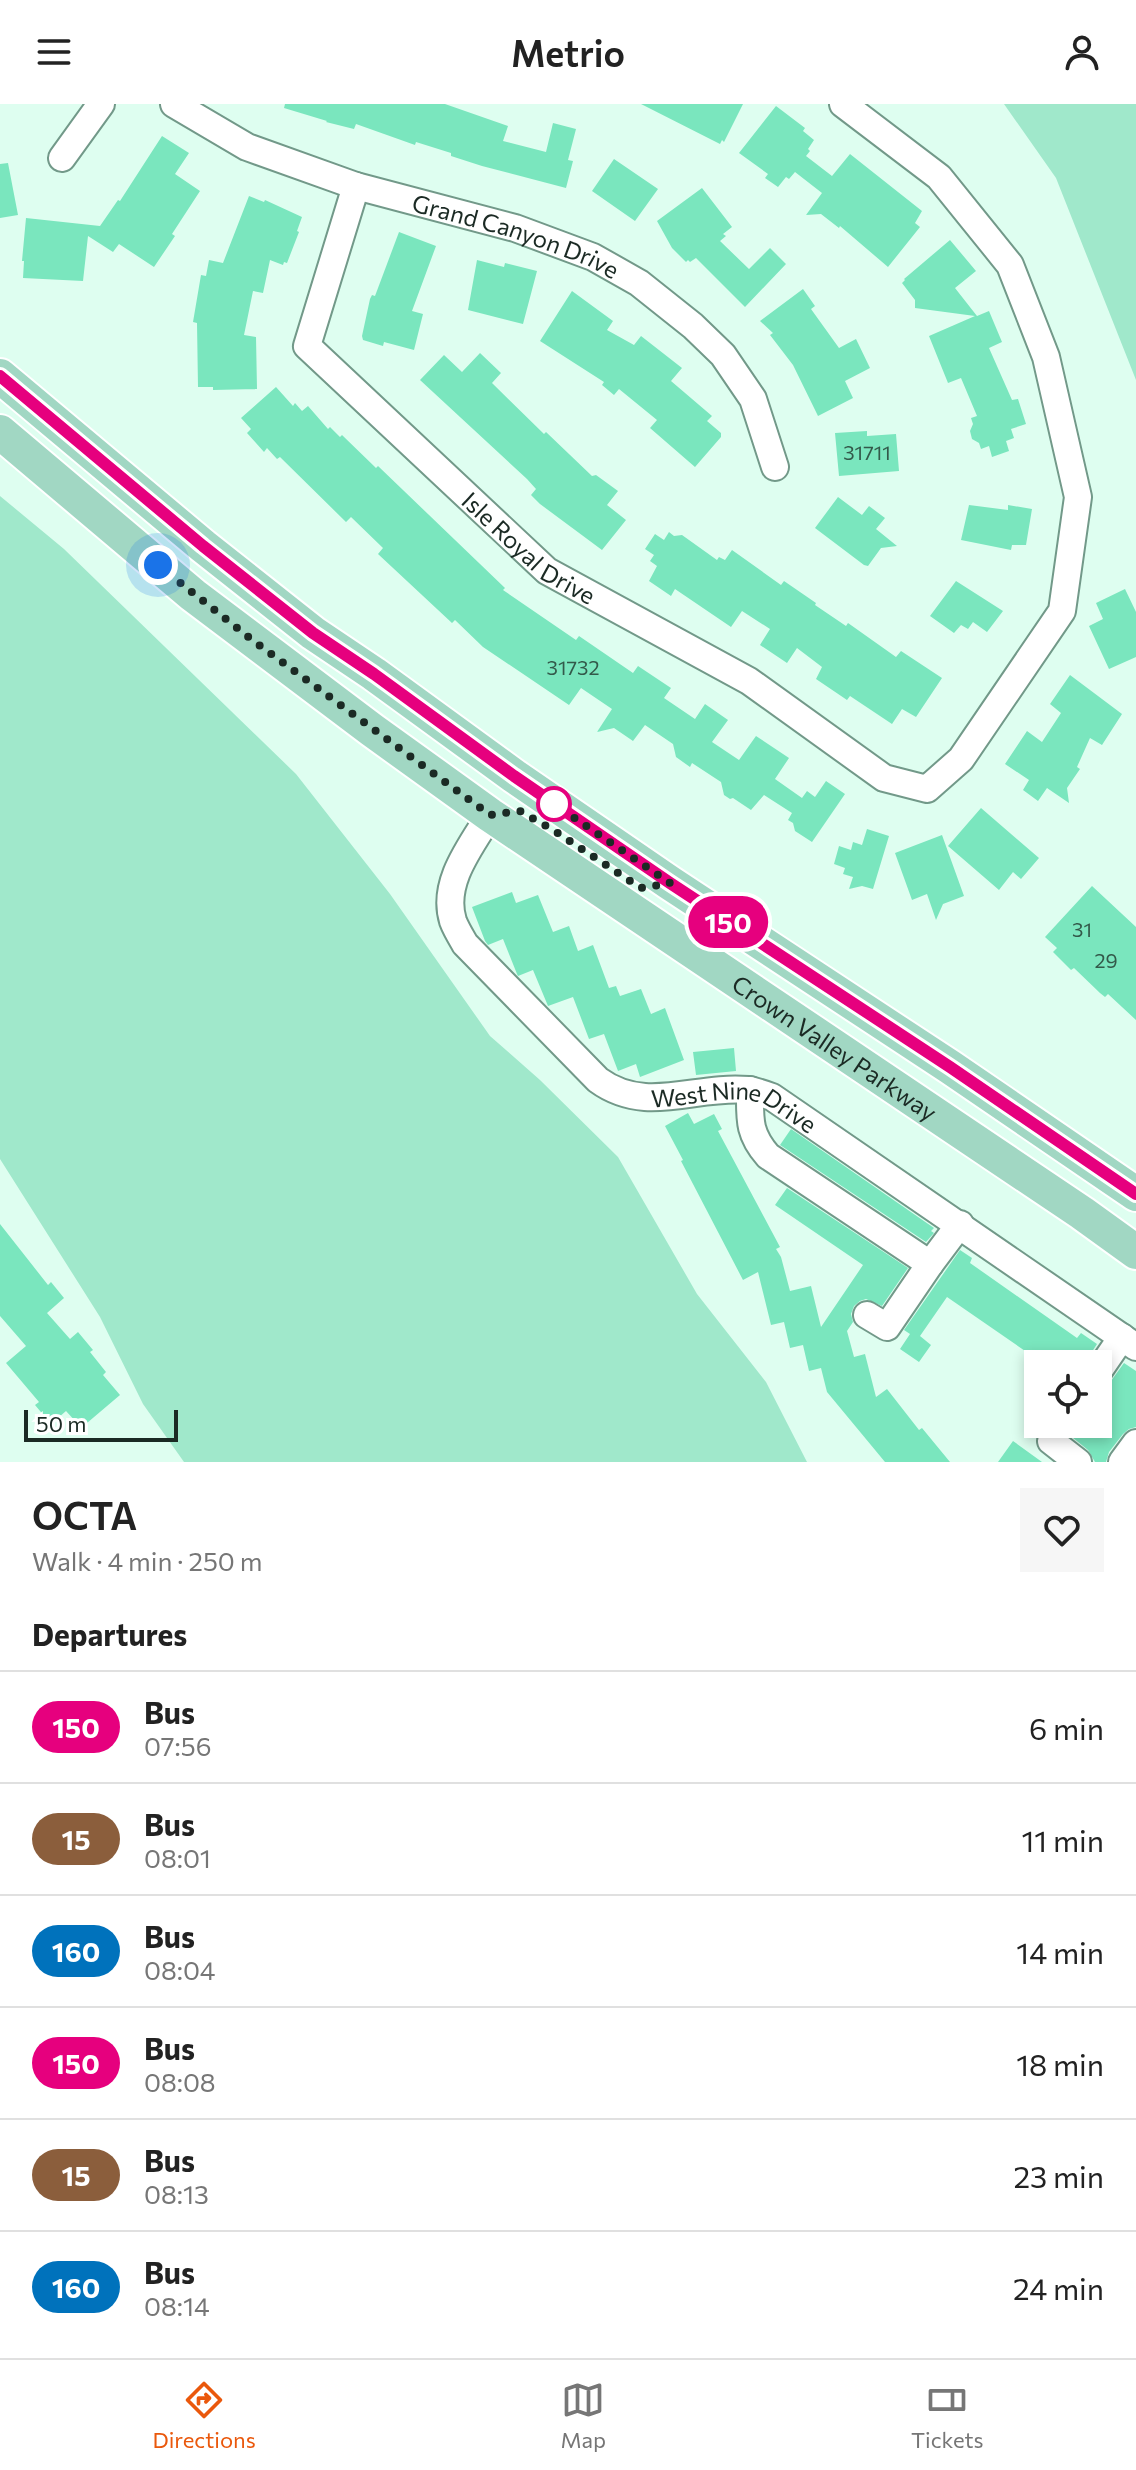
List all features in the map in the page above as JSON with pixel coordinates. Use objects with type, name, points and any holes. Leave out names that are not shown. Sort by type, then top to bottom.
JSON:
[{"type":"main road","name":"Crown Valley Parkway","points":[[0,376],[203,546],[313,633],[670,883],[1136,1194]]},
{"type":"main road","name":"Crown Valley Parkway","points":[[0,432],[205,604],[372,730],[490,815],[1136,1252]]},
{"type":"main road","points":[[374,674],[383,710],[482,785],[490,815],[520,811],[641,888],[670,883]]},
{"type":"street","points":[[62,158],[101,104]]},
{"type":"street","name":"Grand Canyon Drive","points":[[174,104],[247,147],[356,186],[515,228],[593,257],[639,283],[693,326],[723,355],[753,399],[775,467]]},
{"type":"street","name":"Isle Royal Drive","points":[[356,186],[307,346],[547,571],[749,681],[884,778],[927,789],[961,759],[1062,611],[1078,497],[1046,357],[1010,265],[939,177],[843,104]]},
{"type":"street","name":"West Nine Drive","points":[[490,815],[460,866],[451,895],[453,921],[465,944],[598,1080],[611,1090],[650,1099],[730,1090],[750,1090],[772,1097],[1129,1342]]},
{"type":"street","points":[[750,1090],[751,1128],[768,1156],[930,1264]]},
{"type":"street","points":[[885,1326],[960,1224]]},
{"type":"street","points":[[1112,1358],[1129,1342]]},
{"type":"street","points":[[1053,1438],[1051,1441],[1078,1462]]},
{"type":"street","points":[[1122,1462],[1136,1443]]},
{"type":"green space","points":[[1004,104],[1136,104],[1136,380],[1056,178]]},
{"type":"green space","points":[[0,496],[64,549],[296,774],[390,894],[490,1036],[618,1157],[697,1294],[766,1382],[807,1462],[184,1462],[143,1404],[100,1317],[0,1159]]},
{"type":"building","points":[[285,104],[445,104],[508,126],[503,141],[546,152],[553,123],[576,129],[568,160],[573,161],[566,188],[482,166],[451,156],[451,153],[416,142],[415,145],[356,124],[354,129],[326,122],[284,108]]},
{"type":"building","points":[[641,104],[743,104],[724,142],[722,140],[720,144]]},
{"type":"building","points":[[776,106],[805,128],[803,131],[814,140],[806,156],[832,176],[850,154],[922,211],[915,223],[920,227],[888,267],[840,226],[821,214],[806,215],[822,193],[795,172],[778,187],[765,178],[768,174],[739,153]]},
{"type":"building","points":[[162,136],[189,153],[175,174],[200,191],[154,267],[119,244],[113,252],[88,236],[83,281],[23,278],[26,218],[100,226]]},
{"type":"building","points":[[614,159],[658,189],[635,221],[592,191]]},
{"type":"building","points":[[8,163],[18,215],[0,218],[0,164]]},
{"type":"building","points":[[702,188],[732,227],[720,241],[749,269],[770,248],[786,264],[745,307],[696,258],[686,262],[672,248],[657,221]]},
{"type":"building","points":[[249,196],[302,217],[299,232],[287,263],[283,265],[270,260],[263,293],[253,291],[244,335],[256,337],[257,389],[213,390],[213,387],[198,387],[197,323],[193,322],[201,275],[206,276],[209,260],[223,263]]},
{"type":"building","points":[[399,232],[436,246],[412,311],[423,314],[414,350],[384,342],[383,346],[363,340],[362,336],[370,299],[372,295],[375,296]]},
{"type":"building","points":[[950,240],[976,271],[955,288],[977,316],[989,311],[1002,342],[989,348],[1012,400],[1018,399],[1026,424],[1011,429],[1014,438],[1006,441],[1009,451],[992,457],[989,446],[981,449],[979,443],[972,439],[971,418],[977,416],[961,378],[948,383],[929,336],[975,316],[915,308],[915,300],[902,283]]},
{"type":"building","points":[[477,260],[537,271],[523,324],[468,310]]},
{"type":"building","points":[[803,289],[815,306],[811,309],[839,348],[856,339],[870,368],[845,381],[853,398],[818,416],[793,365],[770,335],[773,333],[760,321]]},
{"type":"building","points":[[572,291],[613,321],[607,330],[634,345],[641,336],[682,368],[671,381],[712,416],[707,421],[721,433],[721,437],[695,467],[650,428],[657,420],[619,389],[614,395],[602,385],[604,382],[540,341]]},
{"type":"building","points":[[480,353],[501,373],[492,383],[592,476],[596,475],[618,491],[607,505],[626,520],[602,550],[540,504],[531,495],[536,489],[527,479],[420,380],[444,355],[462,372]]},
{"type":"building","points":[[276,387],[293,406],[295,403],[302,411],[308,406],[328,429],[330,427],[340,437],[342,435],[376,468],[378,466],[505,588],[503,590],[576,640],[579,636],[633,673],[638,666],[671,688],[664,698],[695,719],[705,704],[728,720],[712,742],[739,760],[756,736],[789,758],[775,779],[802,798],[807,791],[815,797],[826,781],[845,794],[812,842],[795,831],[793,823],[788,820],[792,813],[764,795],[751,810],[730,799],[724,795],[721,782],[692,763],[690,767],[676,757],[673,744],[645,725],[633,741],[614,728],[597,732],[612,709],[581,688],[569,705],[483,647],[455,620],[452,623],[378,554],[383,548],[351,517],[346,522],[280,457],[277,459],[267,448],[264,452],[247,433],[251,429],[241,418]]},
{"type":"building","points":[[867,431],[867,436],[896,434],[899,471],[839,476],[835,433]]},
{"type":"building","points":[[838,497],[862,515],[869,506],[885,518],[876,529],[897,546],[881,548],[868,566],[815,528]]},
{"type":"building","points":[[969,505],[1008,510],[1008,505],[1032,509],[1026,545],[1012,545],[1011,550],[961,540]]},
{"type":"building","points":[[669,532],[674,536],[682,535],[717,560],[719,557],[725,560],[732,550],[781,585],[784,581],[815,605],[846,626],[848,623],[896,657],[901,651],[942,678],[916,717],[902,709],[892,724],[850,696],[847,700],[816,679],[822,667],[797,648],[787,663],[760,645],[770,629],[742,611],[731,627],[675,589],[671,596],[649,581],[657,566],[650,561],[654,555],[645,549],[655,534],[664,540]]},
{"type":"building","points":[[956,581],[1003,611],[987,632],[973,622],[968,629],[961,625],[954,633],[930,616]]},
{"type":"building","points":[[1125,589],[1136,612],[1136,657],[1109,669],[1089,626],[1103,619],[1096,603]]},
{"type":"building","points":[[1070,675],[1122,714],[1102,745],[1090,738],[1077,767],[1080,769],[1067,788],[1069,803],[1047,788],[1038,801],[1023,790],[1029,780],[1005,764],[1027,731],[1042,742],[1061,713],[1050,704]]},
{"type":"building","points":[[981,808],[1039,858],[1021,879],[1013,872],[999,890],[948,846]]},
{"type":"building","points":[[867,829],[889,836],[873,889],[862,886],[849,889],[853,877],[843,874],[845,868],[834,864],[839,846],[851,850],[853,842],[862,845]]},
{"type":"building","points":[[942,835],[964,896],[943,904],[936,920],[927,894],[912,900],[895,853]]},
{"type":"building","points":[[1092,886],[1136,927],[1136,1020],[1108,994],[1105,997],[1074,968],[1071,970],[1053,952],[1057,948],[1045,937]]},
{"type":"building","points":[[512,892],[516,903],[538,895],[553,932],[569,926],[578,951],[593,945],[609,988],[616,986],[620,996],[641,989],[651,1014],[665,1008],[684,1060],[640,1077],[636,1064],[618,1071],[604,1034],[589,1039],[573,997],[548,1006],[533,970],[518,976],[503,939],[488,945],[472,907]]},
{"type":"building","points":[[734,1048],[736,1071],[696,1075],[693,1052]]},
{"type":"building","points":[[688,1113],[694,1124],[714,1114],[722,1129],[718,1131],[780,1247],[776,1249],[790,1291],[811,1286],[821,1327],[863,1265],[775,1205],[787,1188],[908,1268],[882,1306],[866,1299],[854,1306],[851,1314],[853,1322],[847,1331],[854,1357],[865,1354],[876,1397],[887,1389],[919,1430],[922,1428],[950,1462],[885,1462],[827,1392],[821,1368],[809,1371],[803,1345],[790,1348],[784,1322],[771,1325],[758,1272],[743,1280],[665,1126]]},
{"type":"building","points":[[791,1129],[934,1228],[931,1231],[934,1233],[926,1242],[780,1145]]},
{"type":"building","points":[[0,1224],[48,1285],[51,1282],[64,1298],[47,1313],[70,1339],[78,1332],[106,1372],[103,1375],[120,1395],[87,1423],[77,1423],[66,1411],[51,1424],[35,1405],[39,1402],[6,1363],[26,1346],[0,1316]]},
{"type":"building","points":[[960,1250],[972,1258],[970,1263],[1077,1338],[1081,1333],[1097,1344],[1093,1350],[1024,1350],[947,1297],[920,1336],[931,1345],[919,1362],[900,1349],[910,1334],[904,1330]]},
{"type":"building","points":[[1124,1363],[1136,1371],[1136,1427],[1123,1434],[1109,1452],[1106,1462],[1095,1462],[1088,1450],[1073,1438],[1112,1438],[1112,1380]]},
{"type":"building","points":[[1013,1441],[1042,1462],[998,1462]]},
{"type":"bus line","name":"150","points":[[0,376],[203,546],[313,633],[670,883],[1136,1194]]},
{"type":"route","points":[[158,565],[251,639],[490,815],[520,811],[641,888],[670,883],[554,804]]}]
